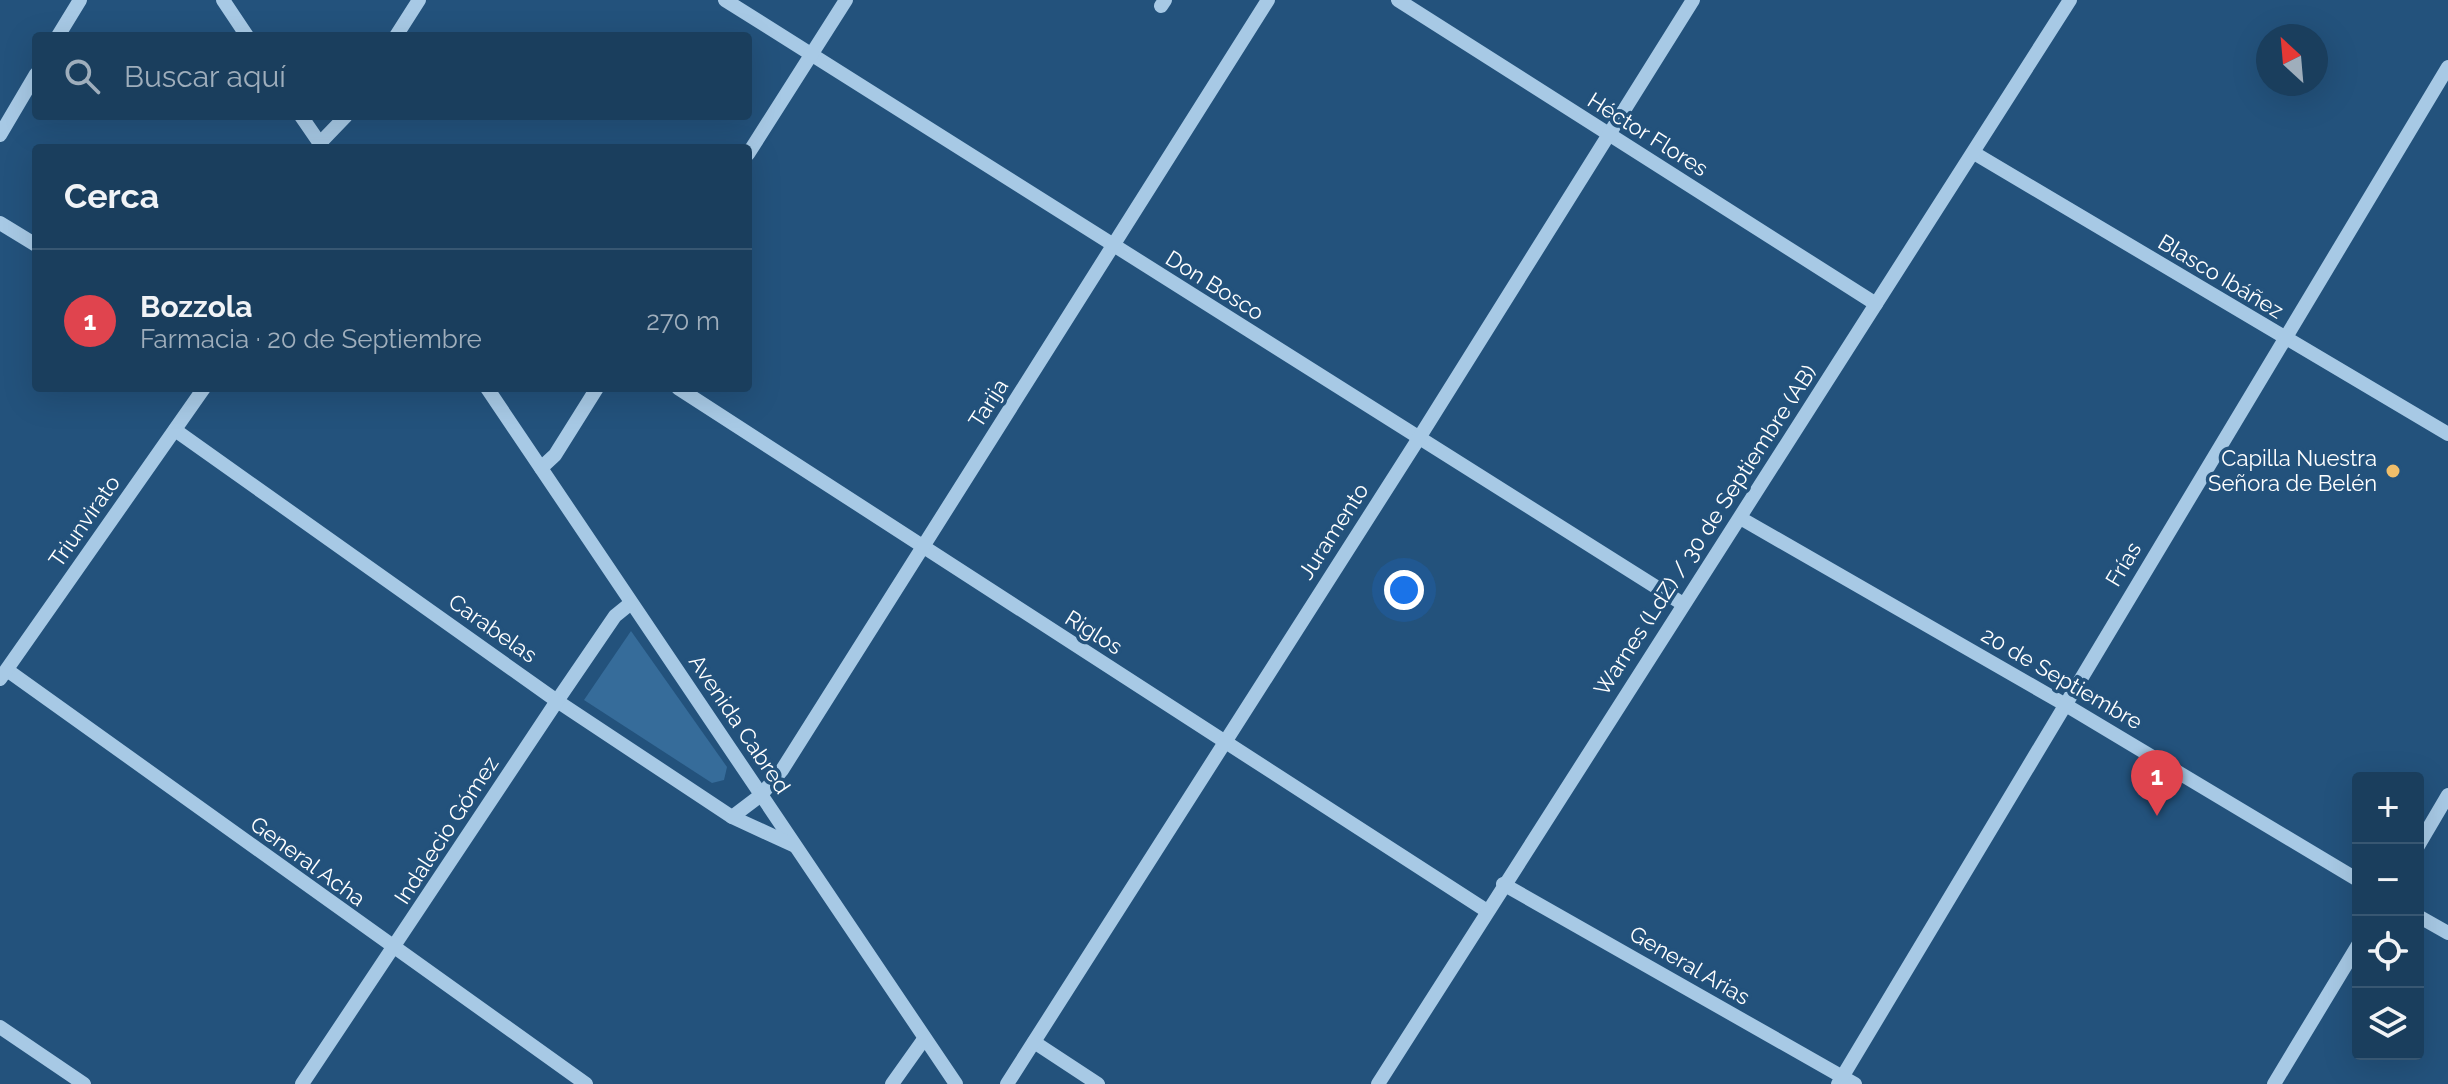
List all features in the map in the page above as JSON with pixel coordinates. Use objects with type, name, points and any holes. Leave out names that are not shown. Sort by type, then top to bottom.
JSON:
[{"type":"street","points":[[60,32],[80,0]]},
{"type":"street","points":[[223,0],[244,32]]},
{"type":"street","points":[[399,32],[419,0]]},
{"type":"street","name":"Don Bosco","points":[[725,0],[1683,604]]},
{"type":"street","points":[[752,148],[846,0]]},
{"type":"street","name":"Tarija","points":[[732,817],[761,795],[782,770],[1268,0]]},
{"type":"street","name":"Héctor Flores","points":[[1398,0],[1876,304]]},
{"type":"street","name":"Juramento","points":[[1007,1084],[1419,438],[1693,0]]},
{"type":"street","name":"Warnes (LdZ) / 30 de Septiembre (AB)","points":[[1378,1084],[1683,604],[1742,519],[2070,0]]},
{"type":"street","name":"Frías","points":[[1845,1082],[2064,704],[2448,67]]},
{"type":"street","points":[[0,135],[32,81]]},
{"type":"street","points":[[304,120],[320,144]]},
{"type":"street","points":[[322,144],[343,120]]},
{"type":"street","name":"Blasco Ibáñez","points":[[1974,153],[2448,434]]},
{"type":"street","points":[[0,223],[32,243]]},
{"type":"street","name":"Triunvirato","points":[[3,675],[201,392]]},
{"type":"street","name":"Avenida Cabred","points":[[490,392],[956,1084]]},
{"type":"street","points":[[541,468],[555,455],[594,392]]},
{"type":"street","name":"Riglos","points":[[684,392],[1487,911]]},
{"type":"street","name":"Carabelas","points":[[175,430],[557,701],[732,817],[795,846]]},
{"type":"street","name":"20 de Septiembre","points":[[1742,519],[2064,704],[2352,876]]},
{"type":"street","name":"Indalecio Gómez","points":[[302,1084],[615,616],[631,603]]},
{"type":"street","name":"General Acha","points":[[3,675],[586,1084]]},
{"type":"street","points":[[2419,844],[2448,795]]},
{"type":"street","name":"General Arias","points":[[1503,884],[1845,1082]]},
{"type":"street","points":[[2424,919],[2448,933]]},
{"type":"street","points":[[2274,1084],[2352,955]]},
{"type":"street","points":[[0,1027],[84,1084]]},
{"type":"street","points":[[892,1084],[924,1039]]},
{"type":"street","points":[[1034,1042],[1098,1084]]},
{"type":"shaded area","points":[[631,631],[727,767],[724,780],[712,783],[584,700]]},
{"type":"place","name":"Capilla Nuestra Señora de Belén","points":[[2393,471]]},
{"type":"place","name":"Bozzola","points":[[2157,816]]}]
